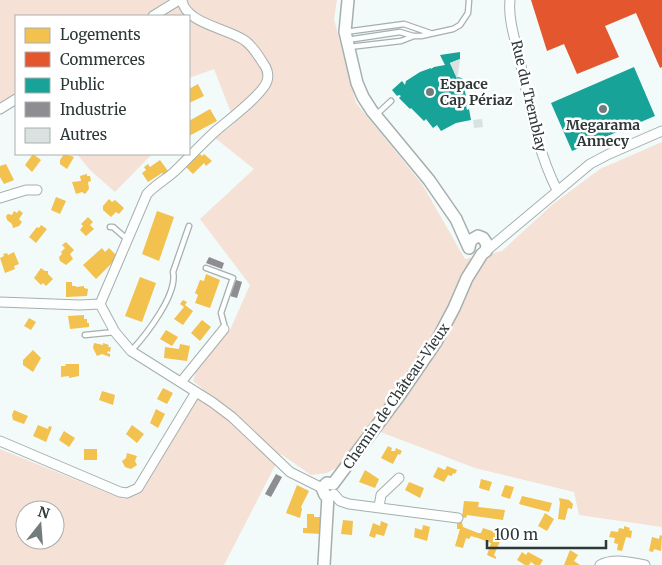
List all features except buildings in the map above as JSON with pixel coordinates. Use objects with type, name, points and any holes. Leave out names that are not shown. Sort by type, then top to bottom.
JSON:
[{"type":"street","points":[[100,304],[144,198],[153,187],[174,172],[218,129],[233,118],[262,89],[267,81],[267,72],[264,64],[248,43],[234,34],[190,15],[184,9],[180,0],[155,15]]},
{"type":"street","points":[[348,0],[346,40],[357,83],[363,96],[375,116],[415,162],[456,218],[477,251]]},
{"type":"street","name":"Rue du Tremblay","points":[[510,0],[510,16],[531,109],[547,170],[557,190]]},
{"type":"street","points":[[0,109],[15,100]]},
{"type":"street","points":[[477,251],[507,232],[590,164],[662,131]]},
{"type":"street","points":[[0,198],[26,190],[38,190]]},
{"type":"street","points":[[456,218],[470,232],[481,237],[488,244],[477,251]]},
{"type":"street","points":[[481,237],[507,232]]},
{"type":"street","name":"Chemin de Château-Vieux","points":[[330,490],[436,342],[451,315],[477,251],[471,240],[481,237]]},
{"type":"street","points":[[0,302],[100,304]]},
{"type":"street","points":[[100,304],[115,332],[131,351],[232,417],[290,472],[330,490],[346,503]]},
{"type":"street","points":[[181,382],[224,330]]},
{"type":"street","points":[[0,441],[120,492],[132,491],[138,488],[196,392]]},
{"type":"street","points":[[379,507],[381,495],[399,478]]},
{"type":"street","points":[[324,565],[330,490]]},
{"type":"street","points":[[328,510],[332,506],[346,503],[458,518]]},
{"type":"street","points":[[600,565],[609,561],[616,561],[645,565]]},
{"type":"lane","points":[[346,40],[401,40],[453,29],[460,25],[468,13],[469,0]]},
{"type":"lane","points":[[346,40],[404,24],[431,33]]},
{"type":"lane","points":[[346,40],[400,32],[414,36]]},
{"type":"lane","points":[[375,116],[391,101]]},
{"type":"lane","points":[[131,351],[164,308],[174,278],[173,272],[189,226]]},
{"type":"lane","points":[[110,227],[113,227],[128,240]]},
{"type":"lane","points":[[206,268],[233,278],[221,313],[224,330]]},
{"type":"lane","points":[[85,335],[115,332]]},
{"type":"shaded area","points":[[0,0],[337,0],[334,19],[356,103],[422,184],[465,259],[502,251],[553,204],[600,169],[662,142],[662,527],[579,515],[574,492],[475,468],[370,428],[339,466],[327,473],[311,475],[281,454],[224,565],[0,565],[0,449],[123,499],[136,495],[144,489],[203,389],[193,381],[197,369],[230,330],[250,285],[200,219],[254,169],[215,138],[235,123],[214,69],[190,78],[190,15],[15,15],[15,95],[0,104]]},
{"type":"shaded area","points":[[78,155],[151,155],[115,192],[90,170]]},
{"type":"place","name":"Espace Cap Périaz","points":[[430,92]]},
{"type":"place","name":"Megarama Annecy","points":[[603,109]]}]
